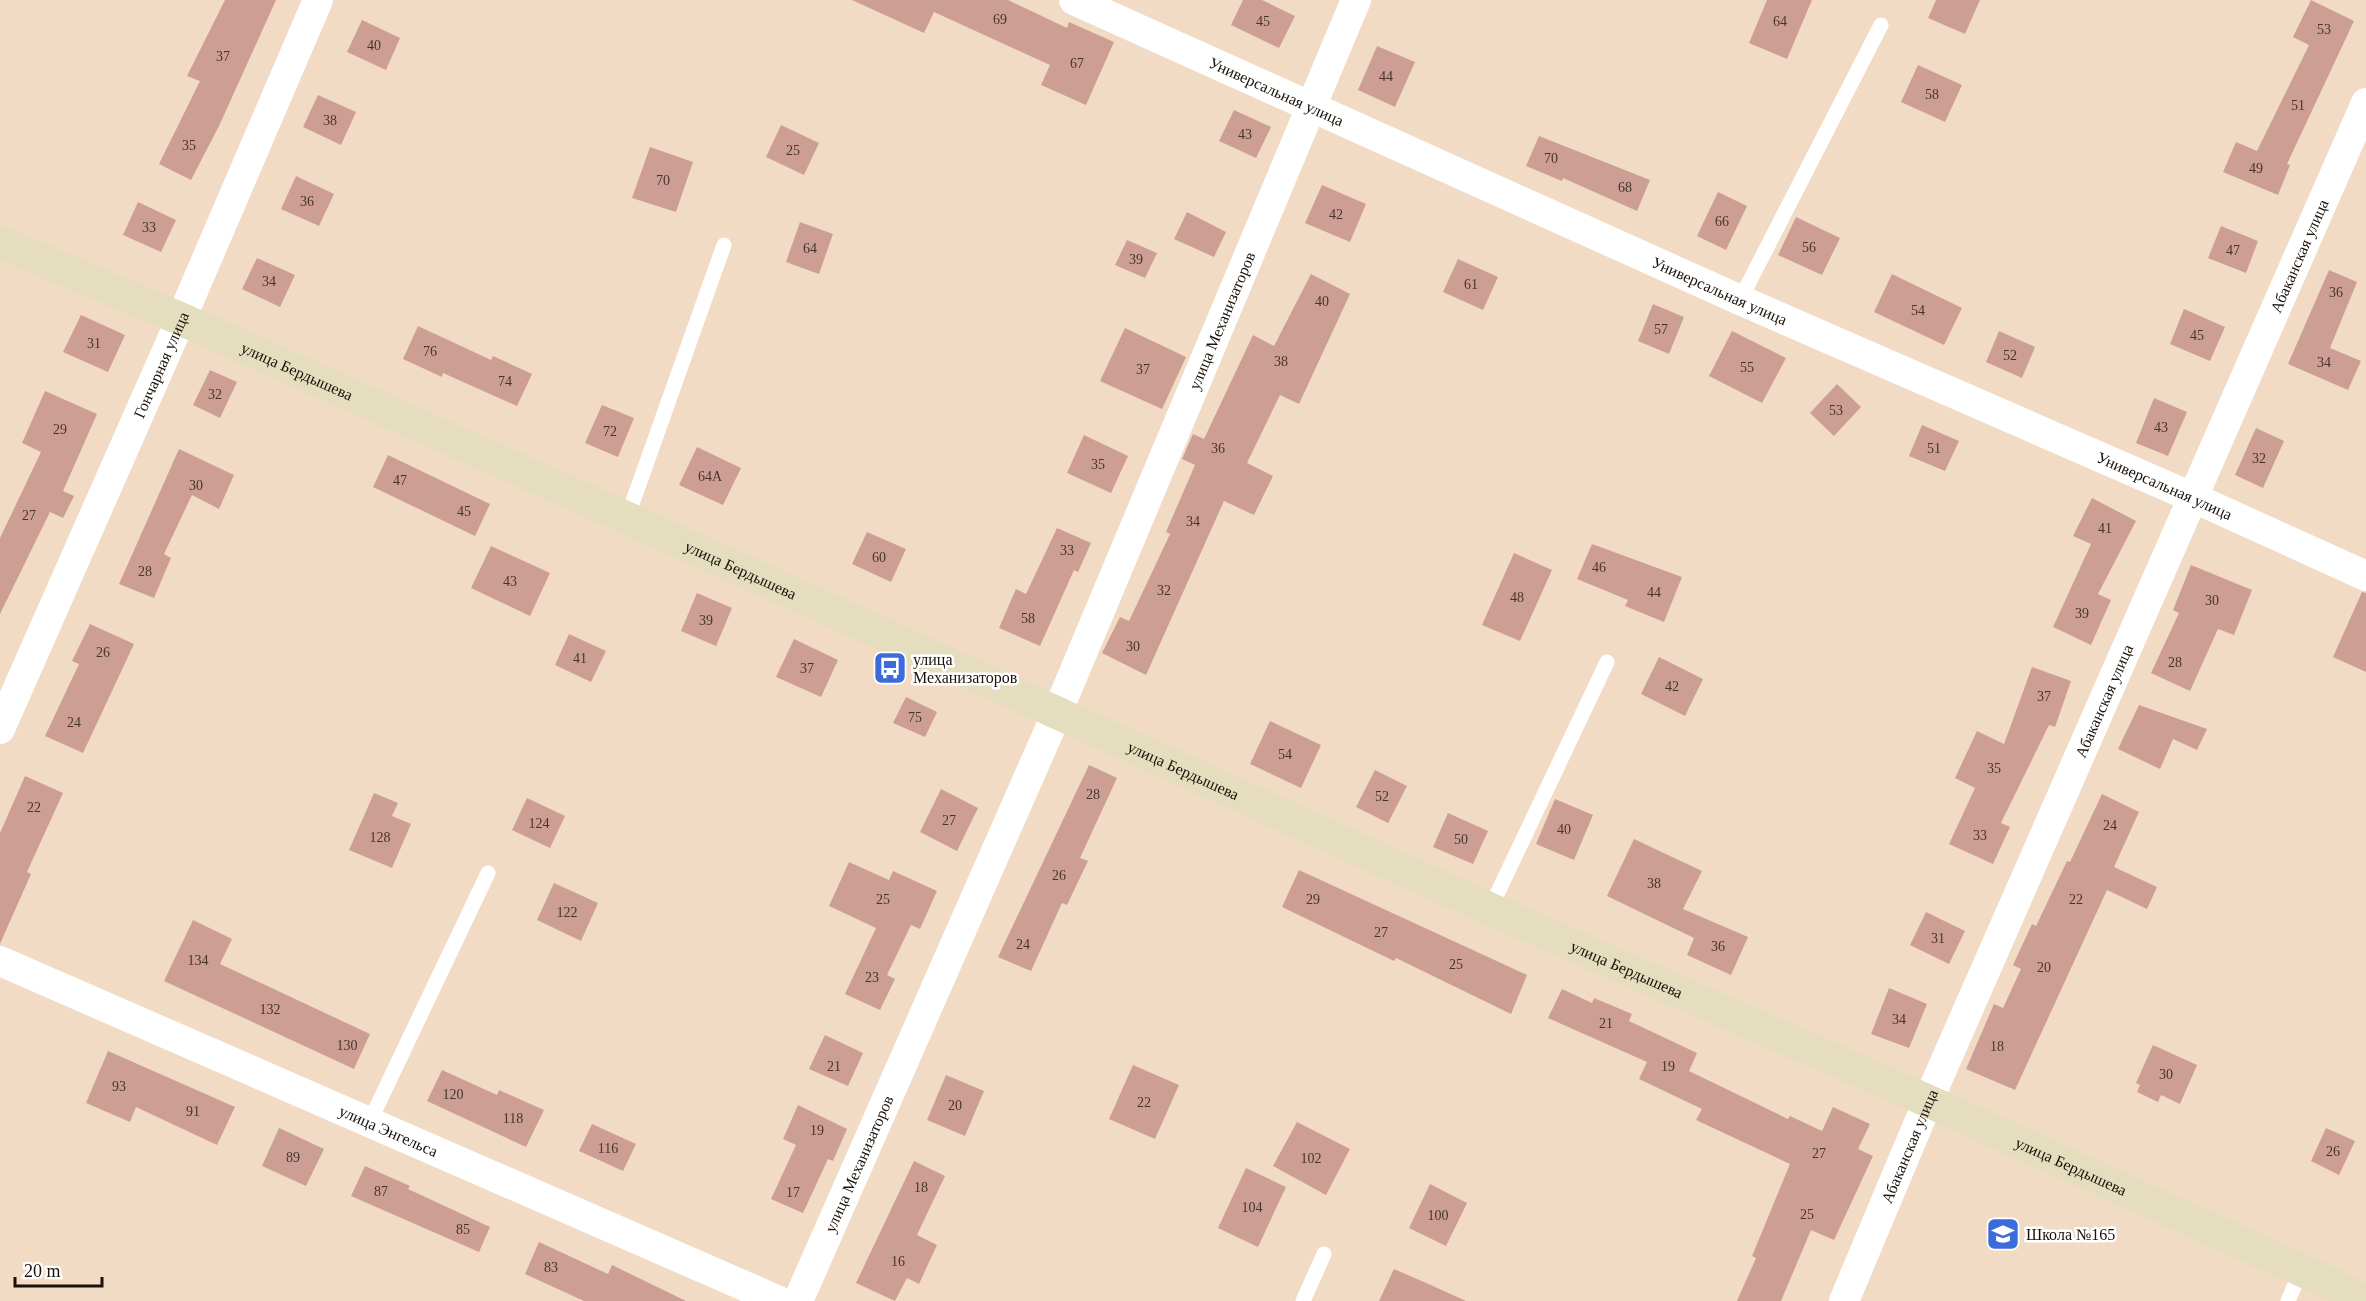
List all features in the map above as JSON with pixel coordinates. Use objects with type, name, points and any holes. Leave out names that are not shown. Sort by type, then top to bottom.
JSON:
[{"type":"street","name":"Гончарная улица","points":[[0,729],[181,319],[318,0]]},
{"type":"street","name":"Универсальная улица","points":[[1074,0],[1312,105],[1740,300],[2194,498],[2366,576]]},
{"type":"street","name":"улица Механизаторов","points":[[798,1301],[1057,713],[1356,0]]},
{"type":"street","name":"Абаканская улица","points":[[1844,1301],[1928,1101],[2366,104]]},
{"type":"street","name":"улица Бердышева","points":[[0,242],[181,319],[627,518],[1490,909],[1928,1101],[2301,1270],[2364,1301]]},
{"type":"street","name":"улица Энгельса","points":[[0,961],[779,1301]]},
{"type":"lane","points":[[1740,300],[1881,26]]},
{"type":"lane","points":[[627,518],[724,245]]},
{"type":"lane","points":[[1490,909],[1607,662]]},
{"type":"lane","points":[[369,1122],[488,873]]},
{"type":"lane","points":[[1303,1301],[1324,1254]]},
{"type":"lane","points":[[2288,1301],[2301,1270]]},
{"type":"building","points":[[225,0],[276,0],[219,126],[191,180],[159,164],[200,81],[187,76]]},
{"type":"building","points":[[852,0],[1008,0],[1067,28],[1069,22],[1114,42],[1086,105],[1041,85],[1050,65],[934,12],[924,33]]},
{"type":"building","points":[[1243,0],[1262,0],[1295,16],[1279,48],[1231,25]]},
{"type":"building","points":[[1767,0],[1812,0],[1787,59],[1749,43]]},
{"type":"building","points":[[1936,0],[1980,0],[1965,34],[1928,18]]},
{"type":"building","points":[[2311,0],[2354,21],[2287,164],[2290,165],[2278,195],[2223,172],[2236,142],[2257,151],[2309,45],[2293,37]]},
{"type":"building","points":[[362,20],[400,38],[386,70],[347,52]]},
{"type":"building","points":[[1377,46],[1415,62],[1395,107],[1358,90]]},
{"type":"building","points":[[1918,65],[1962,85],[1945,122],[1901,102]]},
{"type":"building","points":[[318,95],[356,112],[341,145],[303,127]]},
{"type":"building","points":[[1234,110],[1271,127],[1256,158],[1219,141]]},
{"type":"building","points":[[781,125],[819,143],[804,175],[766,157]]},
{"type":"building","points":[[1539,136],[1650,180],[1637,211],[1563,178],[1562,181],[1526,166]]},
{"type":"building","points":[[650,147],[693,162],[676,212],[632,198]]},
{"type":"building","points":[[296,176],[334,194],[319,226],[281,209]]},
{"type":"building","points":[[1322,185],[1366,204],[1350,242],[1305,223]]},
{"type":"building","points":[[1718,192],[1747,206],[1726,250],[1697,236]]},
{"type":"building","points":[[138,202],[176,220],[161,252],[123,235]]},
{"type":"building","points":[[1187,212],[1226,232],[1214,257],[1174,239]]},
{"type":"building","points":[[1796,217],[1840,238],[1822,275],[1778,255]]},
{"type":"building","points":[[800,222],[833,234],[819,274],[786,262]]},
{"type":"building","points":[[2221,226],[2258,241],[2246,273],[2208,258]]},
{"type":"building","points":[[1127,240],[1157,253],[1145,278],[1115,265]]},
{"type":"building","points":[[257,258],[295,275],[280,307],[242,289]]},
{"type":"building","points":[[1458,259],[1498,277],[1483,310],[1443,292]]},
{"type":"building","points":[[2329,270],[2357,282],[2330,348],[2361,361],[2348,390],[2288,364]]},
{"type":"building","points":[[1311,274],[1350,294],[1299,404],[1280,395],[1247,463],[1273,476],[1254,515],[1224,501],[1146,675],[1102,653],[1120,617],[1129,621],[1170,534],[1166,532],[1195,465],[1182,459],[1193,434],[1204,439],[1253,335],[1274,346]]},
{"type":"building","points":[[1892,274],[1962,308],[1944,345],[1874,312]]},
{"type":"building","points":[[1653,304],[1684,317],[1669,354],[1638,341]]},
{"type":"building","points":[[2184,309],[2225,327],[2210,361],[2170,344]]},
{"type":"building","points":[[81,315],[125,335],[108,372],[63,352]]},
{"type":"building","points":[[418,326],[491,360],[493,356],[532,374],[517,406],[443,373],[442,377],[403,359]]},
{"type":"building","points":[[1125,328],[1186,357],[1162,409],[1100,381]]},
{"type":"building","points":[[1732,331],[1786,358],[1762,403],[1709,376]]},
{"type":"building","points":[[1999,331],[2035,347],[2022,378],[1986,362]]},
{"type":"building","points":[[210,370],[237,382],[220,418],[193,405]]},
{"type":"building","points":[[1837,384],[1861,407],[1834,436],[1810,413]]},
{"type":"building","points":[[45,391],[97,414],[63,491],[74,496],[63,518],[50,512],[0,614],[0,538],[41,452],[22,443]]},
{"type":"building","points":[[2154,398],[2187,412],[2168,456],[2136,443]]},
{"type":"building","points":[[602,405],[634,418],[618,457],[585,443]]},
{"type":"building","points":[[1922,425],[1959,441],[1945,471],[1909,456]]},
{"type":"building","points":[[2256,428],[2284,441],[2263,488],[2235,475]]},
{"type":"building","points":[[1084,435],[1128,456],[1111,493],[1067,473]]},
{"type":"building","points":[[697,447],[741,468],[723,505],[679,485]]},
{"type":"building","points":[[179,449],[234,475],[219,509],[192,495],[164,554],[171,558],[154,598],[119,584]]},
{"type":"building","points":[[388,455],[490,504],[475,536],[373,487]]},
{"type":"building","points":[[2092,498],[2136,521],[2098,594],[2111,600],[2091,645],[2053,627],[2091,544],[2073,536]]},
{"type":"building","points":[[1057,528],[1091,543],[1078,572],[1074,570],[1040,646],[999,628],[1016,589],[1026,594]]},
{"type":"building","points":[[867,532],[906,549],[891,582],[852,564]]},
{"type":"building","points":[[1592,544],[1682,577],[1664,622],[1625,606],[1628,600],[1577,579]]},
{"type":"building","points":[[491,546],[550,573],[530,616],[471,588]]},
{"type":"building","points":[[1514,553],[1552,570],[1520,641],[1482,625]]},
{"type":"building","points":[[2191,565],[2252,590],[2234,635],[2218,629],[2190,691],[2151,673],[2179,613],[2173,610]]},
{"type":"building","points":[[2362,592],[2366,593],[2366,672],[2333,657]]},
{"type":"building","points":[[697,593],[732,608],[716,646],[681,631]]},
{"type":"building","points":[[90,624],[134,644],[83,753],[45,736],[79,664],[72,661]]},
{"type":"building","points":[[569,634],[606,651],[591,682],[555,665]]},
{"type":"building","points":[[794,639],[838,660],[821,697],[776,677]]},
{"type":"building","points":[[1659,657],[1703,679],[1685,716],[1641,694]]},
{"type":"building","points":[[2032,667],[2071,681],[2055,727],[2049,725],[2001,823],[2010,827],[1993,864],[1949,844],[1975,788],[1955,778],[1977,731],[2004,744]]},
{"type":"building","points":[[906,697],[937,712],[925,737],[893,723]]},
{"type":"building","points":[[2139,705],[2207,729],[2197,750],[2173,739],[2160,769],[2118,749]]},
{"type":"building","points":[[1270,721],[1321,745],[1301,788],[1250,764]]},
{"type":"building","points":[[1089,765],[1117,778],[1080,858],[1088,861],[1067,905],[1062,903],[1031,971],[998,957]]},
{"type":"building","points":[[1375,770],[1407,786],[1388,823],[1356,807]]},
{"type":"building","points":[[25,776],[63,793],[27,872],[31,874],[0,944],[0,833]]},
{"type":"building","points":[[941,789],[978,808],[957,851],[920,832]]},
{"type":"building","points":[[374,793],[398,803],[392,816],[411,824],[392,868],[349,850]]},
{"type":"building","points":[[2102,794],[2139,812],[2114,867],[2157,887],[2147,909],[2107,890],[2015,1090],[1966,1069],[1994,1004],[2003,1008],[2021,969],[2013,965],[2032,924],[2036,926],[2067,861],[2070,862]]},
{"type":"building","points":[[527,798],[565,816],[550,848],[512,830]]},
{"type":"building","points":[[1555,799],[1593,815],[1574,860],[1536,844]]},
{"type":"building","points":[[1448,813],[1488,831],[1473,864],[1433,847]]},
{"type":"building","points":[[1634,839],[1702,871],[1683,909],[1748,937],[1731,975],[1687,955],[1694,938],[1607,896]]},
{"type":"building","points":[[849,862],[889,880],[893,871],[937,891],[920,929],[911,925],[887,975],[895,979],[880,1010],[845,994],[876,928],[829,906]]},
{"type":"building","points":[[1299,870],[1527,975],[1511,1014],[1396,958],[1394,961],[1282,907]]},
{"type":"building","points":[[554,883],[598,903],[581,941],[537,920]]},
{"type":"building","points":[[1926,912],[1965,931],[1949,964],[1910,945]]},
{"type":"building","points":[[193,920],[232,939],[220,964],[370,1034],[354,1069],[164,981]]},
{"type":"building","points":[[1889,988],[1927,1004],[1909,1048],[1871,1034]]},
{"type":"building","points":[[1562,989],[1592,1003],[1594,998],[1632,1014],[1629,1021],[1697,1053],[1689,1071],[1788,1119],[1790,1116],[1822,1131],[1833,1107],[1870,1124],[1858,1149],[1873,1156],[1834,1240],[1811,1230],[1781,1301],[1737,1301],[1756,1258],[1752,1256],[1790,1164],[1696,1120],[1702,1109],[1639,1079],[1647,1062],[1548,1018]]},
{"type":"building","points":[[825,1035],[863,1053],[848,1086],[809,1069]]},
{"type":"building","points":[[2153,1045],[2197,1065],[2180,1104],[2161,1095],[2158,1102],[2137,1092],[2140,1085],[2136,1083]]},
{"type":"building","points":[[108,1051],[235,1107],[217,1145],[136,1107],[130,1122],[86,1103]]},
{"type":"building","points":[[1133,1065],[1179,1085],[1155,1139],[1109,1119]]},
{"type":"building","points":[[442,1070],[497,1095],[499,1090],[544,1110],[526,1147],[427,1101]]},
{"type":"building","points":[[946,1075],[984,1091],[965,1136],[927,1120]]},
{"type":"building","points":[[798,1105],[847,1129],[833,1161],[828,1159],[803,1213],[771,1199],[796,1145],[783,1139]]},
{"type":"building","points":[[1297,1122],[1350,1149],[1326,1195],[1273,1166]]},
{"type":"building","points":[[592,1124],[636,1144],[623,1171],[579,1151]]},
{"type":"building","points":[[279,1128],[324,1149],[306,1186],[262,1166]]},
{"type":"building","points":[[2326,1128],[2355,1141],[2339,1175],[2311,1161]]},
{"type":"building","points":[[914,1161],[945,1176],[917,1235],[937,1245],[919,1284],[907,1278],[895,1301],[856,1283]]},
{"type":"building","points":[[365,1166],[410,1186],[408,1189],[490,1227],[479,1252],[351,1196]]},
{"type":"building","points":[[1246,1168],[1286,1187],[1258,1247],[1218,1228]]},
{"type":"building","points":[[1430,1184],[1467,1203],[1446,1246],[1409,1228]]},
{"type":"building","points":[[539,1242],[608,1274],[612,1265],[686,1301],[584,1301],[525,1274]]},
{"type":"building","points":[[1394,1269],[1424,1282],[1466,1301],[1379,1301]]},
{"type":"place","name":"улица Механизаторов","points":[[890,668]]},
{"type":"place","name":"Школа №165","points":[[2003,1234]]}]
